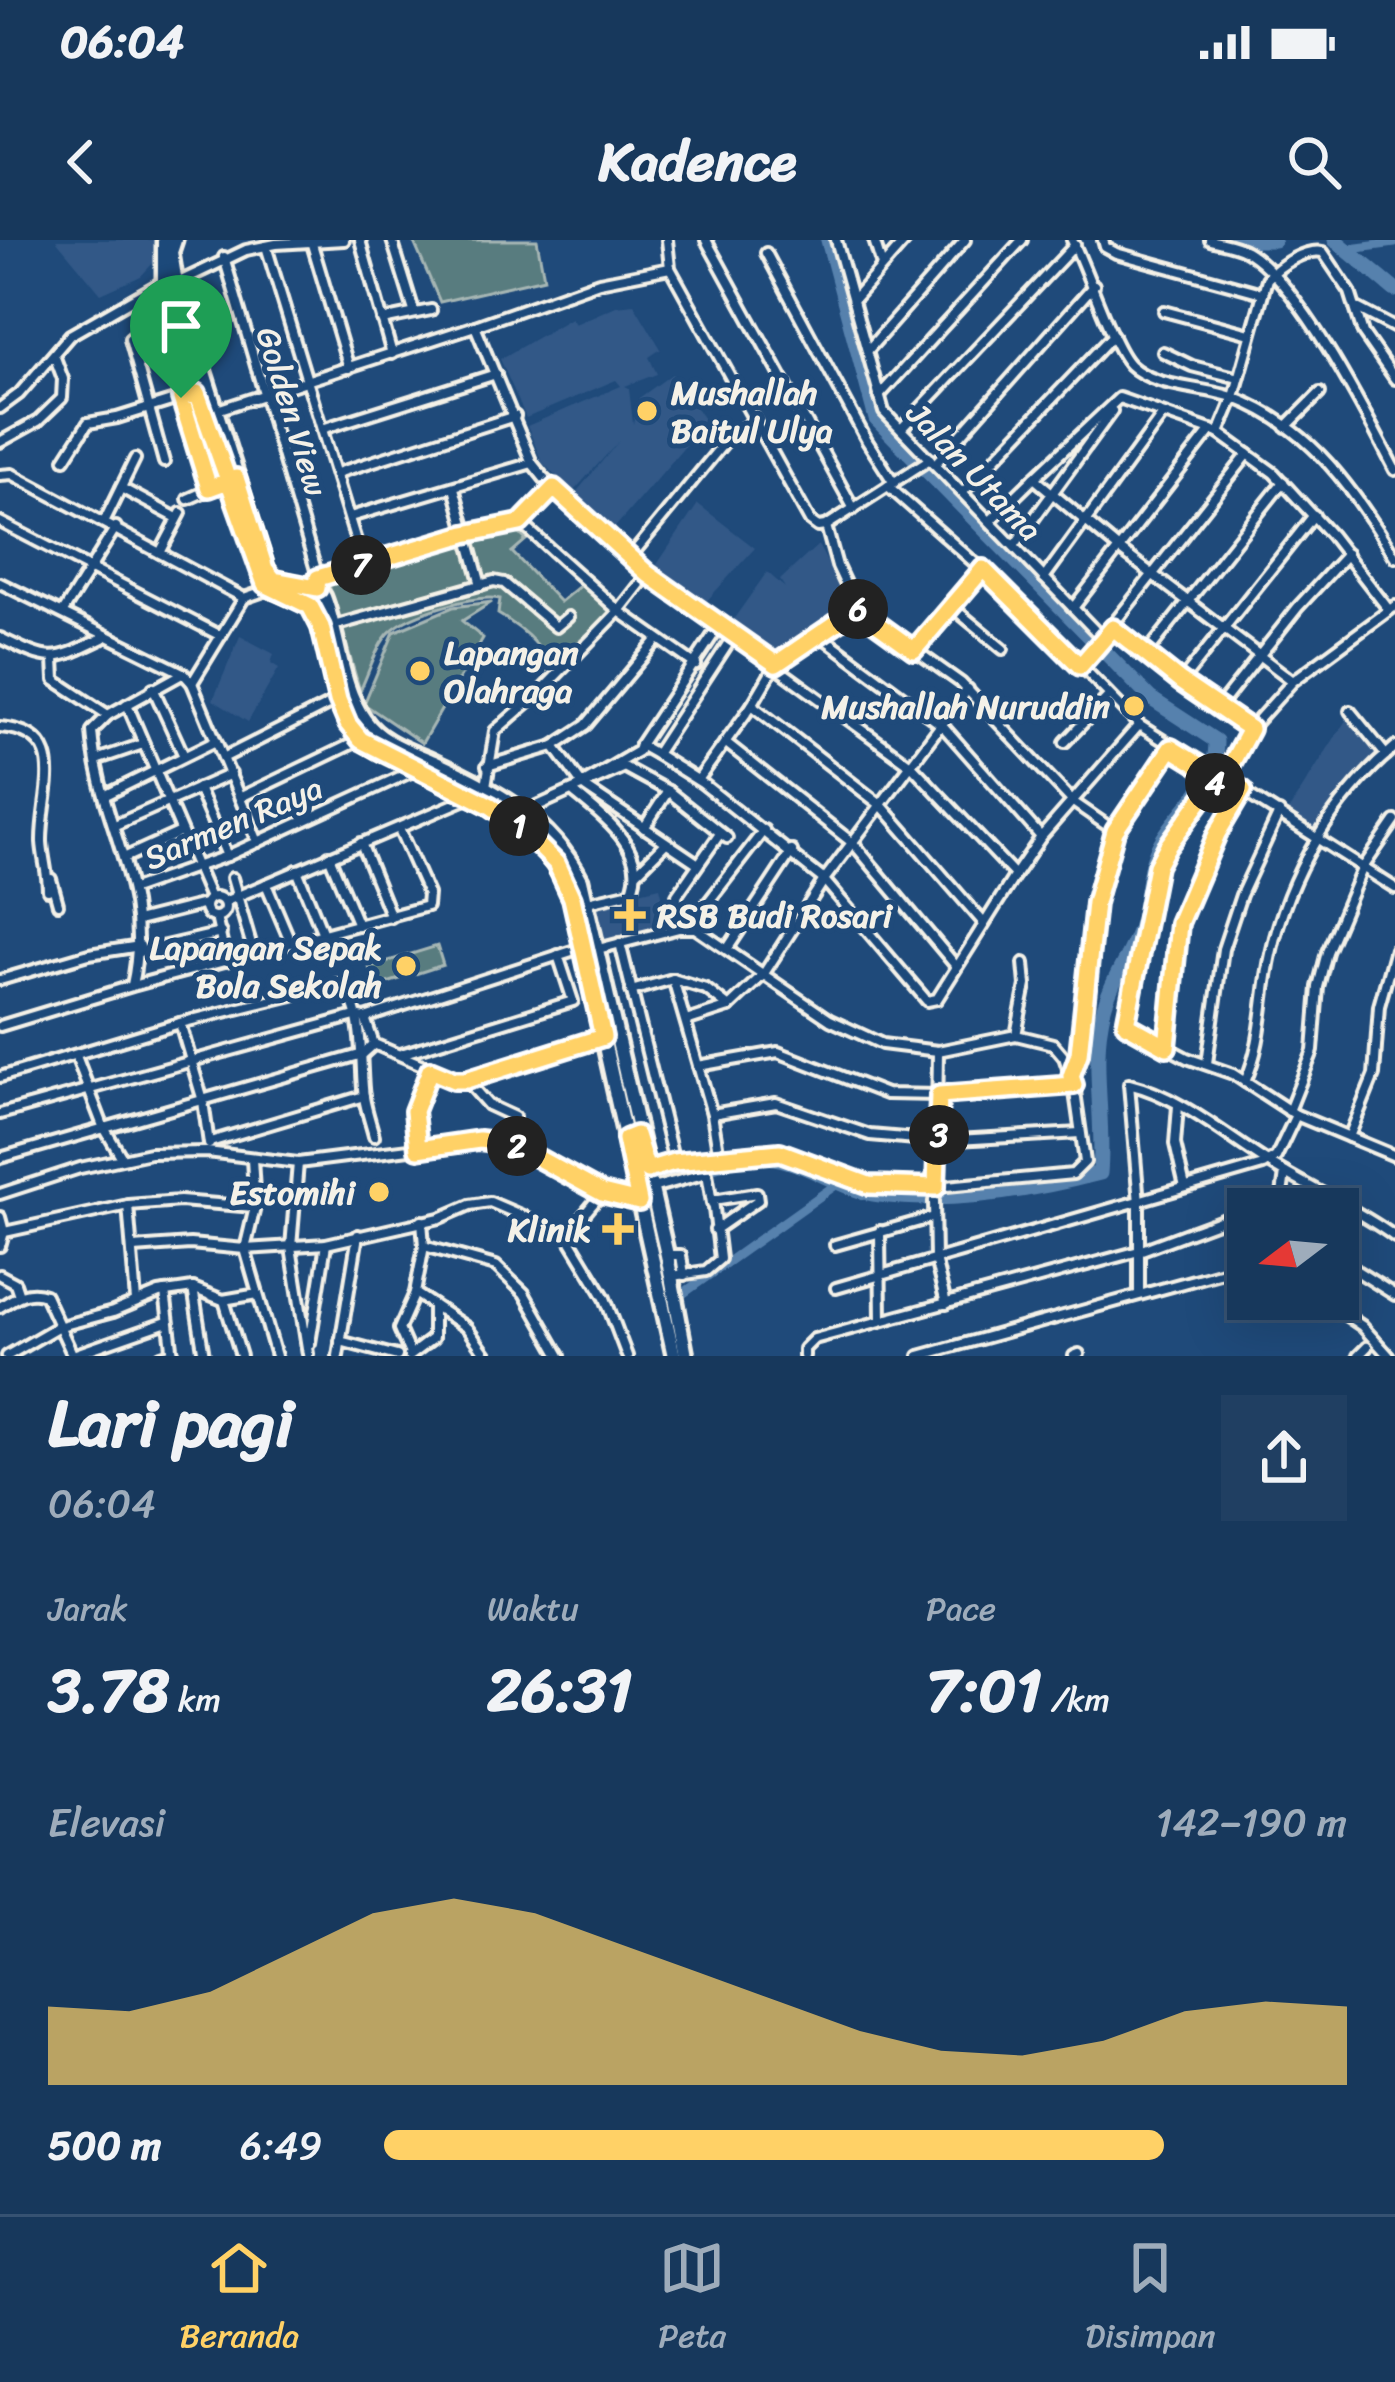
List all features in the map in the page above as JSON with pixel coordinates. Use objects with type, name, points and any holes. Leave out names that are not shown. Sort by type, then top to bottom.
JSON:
[{"type":"main road","points":[[164,240],[170,283],[216,410],[232,480],[270,589],[310,606],[321,627],[338,700],[361,740],[486,786],[524,812],[581,880],[628,1118]]},
{"type":"main road","points":[[175,240],[169,327],[269,577],[318,583],[359,712],[393,751],[551,846]]},
{"type":"main road","points":[[561,858],[603,1037],[633,1138],[639,1202],[674,1356]]},
{"type":"main road","points":[[633,1138],[677,1275],[686,1356]]},
{"type":"street","points":[[0,408],[19,394],[70,335],[170,283],[224,257],[266,246],[344,240]]},
{"type":"street","points":[[361,240],[392,354]]},
{"type":"street","points":[[392,240],[414,311]]},
{"type":"street","points":[[668,240],[670,268],[818,527],[930,462],[1094,285]]},
{"type":"street","points":[[706,240],[854,509]]},
{"type":"street","name":"Jalan Utama","points":[[836,240],[884,412],[1103,642]]},
{"type":"street","points":[[874,240],[881,266]]},
{"type":"street","points":[[852,302],[906,240]]},
{"type":"street","points":[[867,351],[965,240]]},
{"type":"street","points":[[879,396],[1022,240]]},
{"type":"street","points":[[1103,240],[1116,254],[1262,293]]},
{"type":"street","points":[[1210,240],[1244,250],[1271,275],[1332,358],[1395,470]]},
{"type":"street","points":[[901,429],[1074,243],[1126,361],[1139,371],[1234,397],[1286,427],[1330,462],[1395,557]]},
{"type":"street","points":[[312,244],[349,368]]},
{"type":"street","points":[[266,246],[363,564]]},
{"type":"street","points":[[1072,608],[1215,431],[1234,397],[1271,275],[1320,246],[1358,308],[1363,333],[1395,379]]},
{"type":"street","points":[[766,254],[891,484],[1139,725],[1395,889]]},
{"type":"street","name":"Golden View","points":[[224,257],[318,583]]},
{"type":"street","points":[[216,410],[598,282],[670,268]]},
{"type":"street","points":[[1358,308],[1395,328]]},
{"type":"street","points":[[382,320],[430,310]]},
{"type":"street","points":[[1163,311],[1250,334]]},
{"type":"street","points":[[475,326],[532,463],[554,488],[648,574],[722,623],[912,766],[1015,875]]},
{"type":"street","points":[[164,462],[130,339],[169,327],[181,398],[209,488]]},
{"type":"street","points":[[963,492],[1113,335]]},
{"type":"street","points":[[1163,352],[1239,377]]},
{"type":"street","points":[[0,442],[38,421],[62,398],[63,379],[53,354]]},
{"type":"street","points":[[322,429],[496,374]]},
{"type":"street","points":[[65,459],[88,423],[197,393]]},
{"type":"street","points":[[1286,427],[1320,394]]},
{"type":"street","points":[[1120,399],[1215,431],[1248,454],[1283,481],[1392,608],[1293,681],[1250,729],[1167,847],[1150,892],[1126,1024],[1187,1058],[1245,1082],[1293,1113],[1394,1153]]},
{"type":"street","points":[[990,521],[1120,399]]},
{"type":"street","points":[[1014,546],[1120,399]]},
{"type":"street","points":[[337,472],[515,416]]},
{"type":"street","points":[[1045,578],[1162,416]]},
{"type":"street","points":[[631,556],[728,438],[754,421]]},
{"type":"street","points":[[1080,666],[1248,454]]},
{"type":"street","points":[[105,520],[135,459]]},
{"type":"street","points":[[350,517],[532,463]]},
{"type":"street","points":[[0,475],[12,474],[105,520],[244,598]]},
{"type":"street","points":[[1034,478],[1293,681]]},
{"type":"street","points":[[188,499],[232,480]]},
{"type":"street","points":[[1146,655],[1283,481]]},
{"type":"street","points":[[121,488],[179,515],[160,553]]},
{"type":"street","points":[[454,488],[481,585]]},
{"type":"street","points":[[318,583],[363,564],[520,523],[554,488]]},
{"type":"street","points":[[1181,682],[1313,515]]},
{"type":"street","points":[[0,522],[221,636]]},
{"type":"street","points":[[520,523],[619,611],[695,665]]},
{"type":"street","points":[[826,526],[837,566],[857,609],[968,689],[1073,802],[1115,831]]},
{"type":"street","points":[[62,612],[116,527]]},
{"type":"street","points":[[1218,708],[1347,554]]},
{"type":"street","points":[[914,650],[983,569]]},
{"type":"street","points":[[486,786],[495,731],[570,663],[648,574]]},
{"type":"street","points":[[333,626],[481,585],[504,583],[556,627],[568,617]]},
{"type":"street","points":[[0,584],[183,673],[225,757],[258,842]]},
{"type":"street","points":[[192,683],[244,598],[270,589]]},
{"type":"street","points":[[951,606],[1003,649]]},
{"type":"street","points":[[698,780],[776,664],[857,609]]},
{"type":"street","points":[[554,746],[582,784],[638,751],[722,623]]},
{"type":"street","points":[[1113,628],[1250,729]]},
{"type":"street","points":[[656,754],[735,633]]},
{"type":"street","points":[[820,635],[943,726],[1041,837]]},
{"type":"street","points":[[0,638],[54,659],[104,637]]},
{"type":"street","points":[[487,766],[554,746],[597,715],[658,639]]},
{"type":"street","points":[[54,659],[55,680],[108,715]]},
{"type":"street","points":[[132,986],[140,949],[133,889],[92,731],[108,715],[183,673]]},
{"type":"street","points":[[153,688],[184,756]]},
{"type":"street","points":[[686,1021],[729,1007],[763,975],[824,880],[968,689]]},
{"type":"street","points":[[1065,742],[1109,696]]},
{"type":"street","points":[[225,757],[338,700]]},
{"type":"street","points":[[127,704],[208,901],[207,914],[216,917]]},
{"type":"street","points":[[752,705],[882,806],[983,922]]},
{"type":"street","points":[[1350,711],[1386,755]]},
{"type":"street","points":[[640,745],[698,780],[792,851],[824,880],[924,1000],[937,999],[1041,837],[1139,725]]},
{"type":"street","points":[[0,727],[23,729],[44,746],[48,780],[42,840],[58,904]]},
{"type":"street","points":[[241,797],[361,740]]},
{"type":"street","points":[[106,795],[216,741]]},
{"type":"street","points":[[725,742],[854,844],[956,966]]},
{"type":"street","points":[[96,760],[143,744]]},
{"type":"street","points":[[1245,1082],[1259,1046],[1278,929],[1316,838],[1350,791],[1395,747]]},
{"type":"street","points":[[1073,1080],[1095,903],[1115,831],[1171,748]]},
{"type":"street","points":[[524,812],[624,767],[668,791],[723,836],[697,863],[676,900],[684,928]]},
{"type":"street","name":"Sarmen Raya","points":[[133,889],[227,856],[416,769]]},
{"type":"street","points":[[115,825],[231,774]]},
{"type":"street","points":[[584,787],[697,863]]},
{"type":"street","points":[[197,788],[227,856]]},
{"type":"street","points":[[1167,1047],[1179,923],[1210,849],[1243,790]]},
{"type":"street","points":[[572,791],[626,841],[634,874],[634,890],[588,902]]},
{"type":"street","points":[[644,828],[668,791]]},
{"type":"street","name":"Sarmen Raya","points":[[224,902],[473,796]]},
{"type":"street","points":[[1207,1064],[1229,926],[1279,813]]},
{"type":"street","points":[[836,1288],[1139,1203],[1276,1157],[1313,1052],[1322,968],[1362,869],[1395,821]]},
{"type":"street","points":[[0,1026],[392,917],[429,902],[399,829]]},
{"type":"street","points":[[684,928],[764,830]]},
{"type":"street","points":[[126,856],[181,832]]},
{"type":"street","points":[[361,843],[392,917]]},
{"type":"street","points":[[634,874],[665,844]]},
{"type":"street","points":[[728,947],[792,851]]},
{"type":"street","points":[[329,856],[358,926]]},
{"type":"street","points":[[47,866],[48,890]]},
{"type":"street","points":[[297,870],[323,934]]},
{"type":"street","points":[[232,878],[254,954]]},
{"type":"street","points":[[266,884],[291,943]]},
{"type":"street","points":[[136,921],[208,901],[224,902],[224,911],[216,917]]},
{"type":"street","points":[[216,917],[226,961]]},
{"type":"street","points":[[598,949],[684,928],[704,931],[855,1034],[882,1044],[938,1051],[1016,1035],[1053,1044],[1073,1080],[1084,1162],[1073,1174],[936,1187],[869,1185],[780,1152],[674,1162],[647,1170]]},
{"type":"street","points":[[0,980],[88,954],[221,933]]},
{"type":"street","points":[[620,943],[674,1162]]},
{"type":"street","points":[[0,1114],[360,1017],[581,948]]},
{"type":"street","points":[[1349,1137],[1374,1075],[1379,1006],[1395,949]]},
{"type":"street","points":[[399,1054],[573,1001],[559,955]]},
{"type":"street","points":[[1016,1035],[1026,986],[1024,963]]},
{"type":"street","points":[[632,991],[674,979],[706,989],[729,1007]]},
{"type":"street","points":[[674,979],[712,1114],[719,1157]]},
{"type":"street","points":[[0,1077],[180,1023],[337,984],[348,994],[374,1044],[454,1080],[603,1037]]},
{"type":"street","points":[[360,1017],[364,1096],[374,1136]]},
{"type":"street","points":[[180,1023],[202,1101],[208,1147]]},
{"type":"street","points":[[0,1158],[363,1054],[374,1044]]},
{"type":"street","points":[[936,1187],[938,1051]]},
{"type":"street","points":[[698,1066],[778,1052],[886,1094],[939,1095],[1073,1080]]},
{"type":"street","points":[[76,1056],[103,1126],[122,1158]]},
{"type":"street","points":[[418,1149],[414,1111],[430,1070]]},
{"type":"street","points":[[466,1080],[488,1106],[514,1117]]},
{"type":"street","points":[[1139,1294],[1139,1203],[1127,1086],[1133,1084],[1225,1132],[1395,1237]]},
{"type":"street","points":[[0,1194],[122,1158],[208,1147],[364,1096]]},
{"type":"street","points":[[712,1114],[776,1103],[870,1135],[939,1141],[1080,1133]]},
{"type":"street","points":[[1178,1106],[1175,1144],[1185,1186]]},
{"type":"street","points":[[208,1147],[252,1159],[298,1162],[479,1140],[512,1144],[602,1193],[639,1202]]},
{"type":"street","points":[[252,1159],[255,1207],[245,1249],[276,1356]]},
{"type":"street","points":[[298,1162],[291,1247],[308,1355]]},
{"type":"street","points":[[650,1189],[707,1173],[720,1259],[706,1270],[677,1275]]},
{"type":"street","points":[[1283,1188],[1285,1173]]},
{"type":"street","points":[[567,1235],[602,1193]]},
{"type":"street","points":[[712,1202],[742,1193],[759,1196],[715,1230]]},
{"type":"street","points":[[2,1233],[128,1205],[180,1201],[255,1207]]},
{"type":"street","points":[[934,1201],[935,1259],[946,1304]]},
{"type":"street","points":[[134,1248],[326,1244],[490,1202],[567,1235],[605,1298],[627,1356]]},
{"type":"street","points":[[128,1205],[136,1301]]},
{"type":"street","points":[[0,1217],[0,1246]]},
{"type":"street","points":[[835,1245],[934,1217]]},
{"type":"street","points":[[804,1356],[814,1339],[1138,1251],[1227,1219]]},
{"type":"street","points":[[422,1221],[424,1246],[415,1292],[399,1329],[409,1355],[434,1338],[433,1305]]},
{"type":"street","points":[[880,1231],[881,1320]]},
{"type":"street","points":[[338,1356],[358,1234]]},
{"type":"street","points":[[308,1355],[326,1244]]},
{"type":"street","points":[[424,1246],[496,1266],[524,1293],[560,1356]]},
{"type":"street","points":[[919,1356],[1227,1271]]},
{"type":"street","points":[[1359,1272],[1395,1295]]},
{"type":"street","points":[[0,1275],[14,1283],[19,1295]]},
{"type":"street","points":[[7,1356],[57,1327],[165,1292],[193,1288],[224,1300],[258,1294]]},
{"type":"street","points":[[193,1288],[204,1356]]},
{"type":"street","points":[[161,1356],[173,1354],[165,1292]]},
{"type":"street","points":[[415,1292],[467,1328],[487,1356]]},
{"type":"street","points":[[0,1307],[19,1295],[45,1295],[73,1356],[167,1322]]},
{"type":"street","points":[[224,1300],[241,1356]]},
{"type":"street","points":[[1353,1320],[1389,1356]]},
{"type":"street","points":[[340,1341],[397,1356]]},
{"type":"street","points":[[1358,1356],[1367,1347]]},
{"type":"shaded area","points":[[56,240],[156,240],[154,262],[141,276],[101,294]]},
{"type":"shaded area","points":[[634,304],[661,349],[649,357],[657,374],[625,386],[633,424],[639,398],[672,374],[706,422],[611,532],[574,495],[619,441],[572,493],[542,462],[527,426],[621,386],[616,380],[526,418],[500,359],[571,318],[575,324],[616,306]]},
{"type":"shaded area","points":[[698,504],[755,548],[703,605],[654,569]]},
{"type":"shaded area","points":[[818,545],[847,599],[776,659],[730,624],[767,572],[785,588],[780,580]]},
{"type":"shaded area","points":[[240,636],[274,654],[271,663],[279,668],[248,722],[213,700]]},
{"type":"shaded area","points":[[1348,717],[1378,758],[1351,784],[1315,833],[1286,814]]},
{"type":"shaded area","name":"RSB Budi Rosari","points":[[660,887],[670,926],[599,944],[589,904]]},
{"type":"green space","points":[[413,240],[537,240],[544,278],[440,302]]},
{"type":"green space","points":[[515,529],[526,540],[512,552],[560,602],[582,584],[612,612],[547,670],[537,645],[498,614],[500,599],[444,606],[400,624],[386,636],[360,691],[329,585]]},
{"type":"green space","name":"Lapangan Olahraga","points":[[492,602],[462,621],[483,638],[422,743],[364,704],[394,632],[453,607]]},
{"type":"green space","name":"Lapangan Sepak Bola Sekolah","points":[[437,946],[443,965],[375,987],[369,967]]},
{"type":"waterway","points":[[658,1183],[753,1157],[781,1159],[865,1192],[907,1197],[991,1194],[1100,1173],[1098,1048],[1104,1008],[1141,923],[1156,852],[1202,787],[1214,758],[1216,741],[1150,698],[876,419],[828,240]]},
{"type":"waterway","points":[[1236,240],[1274,240]]},
{"type":"waterway","points":[[1335,240],[1395,290]]},
{"type":"waterway","points":[[1350,249],[1395,243]]},
{"type":"waterway","points":[[681,1295],[837,1184]]},
{"type":"place","name":"Mushallah Baitul Ulya","points":[[647,411]]},
{"type":"place","name":"Lapangan Olahraga","points":[[420,671]]},
{"type":"place","name":"Mushallah Nuruddin","points":[[1134,706]]},
{"type":"place","name":"RSB Budi Rosari","points":[[630,915]]},
{"type":"place","name":"Lapangan Sepak Bola Sekolah","points":[[406,966]]},
{"type":"place","name":"Estomihi","points":[[379,1192]]},
{"type":"place","name":"Klinik","points":[[618,1229]]},
{"type":"route","points":[[181,398],[197,393],[205,413],[228,481],[250,545],[265,584],[301,599],[315,614],[348,724],[361,740],[473,796],[520,827],[556,863],[572,898],[603,1037],[466,1080],[430,1070],[414,1111],[418,1149],[479,1140],[512,1144],[602,1193],[639,1202],[626,1139],[636,1135],[647,1170],[674,1162],[780,1152],[869,1185],[936,1187],[939,1095],[1074,1085],[1071,1076],[1078,1062],[1095,903],[1115,831],[1171,748],[1218,777],[1167,847],[1150,892],[1126,1024],[1167,1047],[1179,923],[1217,834],[1243,790],[1223,779],[1250,729],[1113,628],[1080,666],[983,569],[914,650],[857,609],[776,664],[648,574],[554,488],[520,523],[465,534],[318,578],[317,588],[274,580],[265,569],[236,478],[228,481],[209,488],[181,398]]}]
